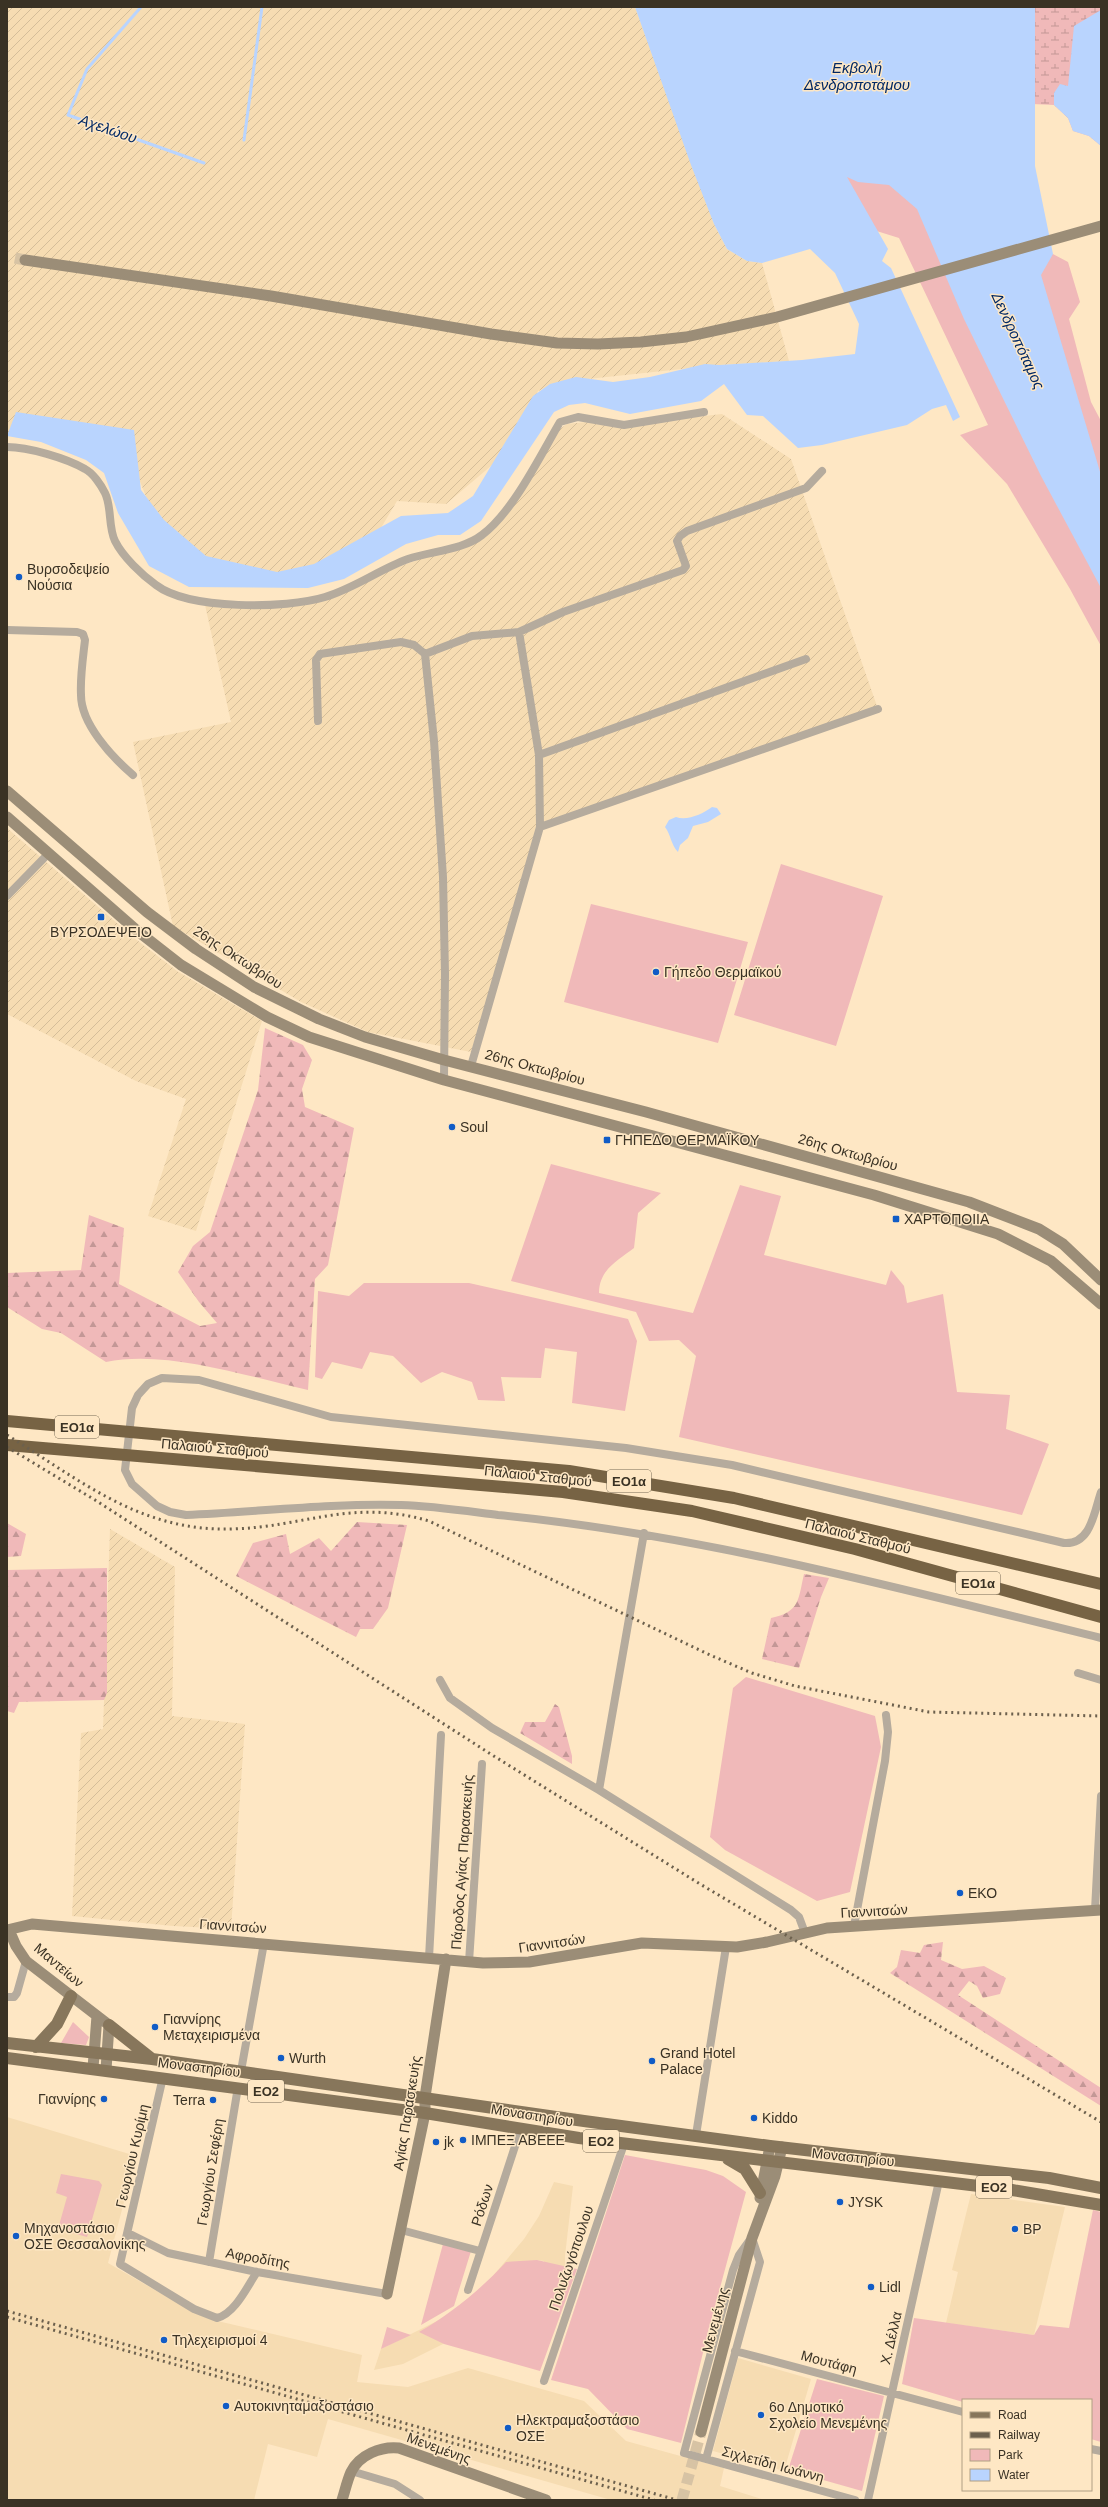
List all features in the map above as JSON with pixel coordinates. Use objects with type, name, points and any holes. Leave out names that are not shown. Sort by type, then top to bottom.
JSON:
[{"type":"highway","name":"Παλαιού Σταθμού","points":[[7,1421],[479,1463],[608,1478],[734,1498],[1101,1584]]},
{"type":"highway","name":"Παλαιού Σταθμού","points":[[7,1445],[563,1492],[692,1511],[855,1549],[1101,1617]]},
{"type":"main road","points":[[36,2047],[57,2024],[71,1996]]},
{"type":"main road","points":[[109,2025],[152,2059]]},
{"type":"main road","name":"Μοναστηρίου","points":[[7,2043],[152,2059],[776,2147],[1049,2178],[1101,2188]]},
{"type":"main road","name":"Μοναστηρίου","points":[[7,2058],[163,2077],[425,2113],[624,2144],[1019,2191],[1101,2205]]},
{"type":"main road","points":[[719,2155],[744,2168],[760,2193]]},
{"type":"street","points":[[25,260],[271,296],[491,334],[557,343],[598,344],[686,337],[770,319],[1101,226]]},
{"type":"street","points":[[1086,230],[1101,233]]},
{"type":"street","points":[[7,447],[16,447],[62,459],[86,469],[106,494],[116,542],[135,566],[156,586],[171,594],[213,603],[261,605],[296,604],[326,597],[359,584],[406,560],[481,537],[494,525],[507,508],[560,422],[578,417],[624,425],[704,412]]},
{"type":"street","points":[[425,654],[472,636],[519,632],[563,612],[683,570],[686,566],[677,541],[680,536],[687,531],[806,488],[822,471]]},
{"type":"street","points":[[7,630],[77,632],[83,634],[85,640],[81,696],[85,709],[98,738],[112,756],[133,775]]},
{"type":"street","points":[[471,1066],[540,827],[539,755],[519,632]]},
{"type":"street","points":[[318,721],[316,660],[320,654],[401,642],[414,645],[425,654],[431,710],[443,877],[445,974],[444,1080]]},
{"type":"street","points":[[539,755],[806,659]]},
{"type":"street","points":[[540,827],[878,709]]},
{"type":"street","name":"26ης Οκτωβρίου","points":[[7,791],[147,912],[237,977],[277,1000],[334,1025],[444,1060],[742,1138],[1004,1214],[1040,1229],[1063,1244],[1101,1280]]},
{"type":"street","points":[[7,817],[135,929],[181,965],[239,1001],[309,1037],[444,1080],[874,1195],[998,1234],[1052,1261],[1101,1304]]},
{"type":"street","points":[[7,896],[48,854]]},
{"type":"street","points":[[1101,1492],[1087,1534],[1078,1542],[1072,1544],[732,1465],[626,1448],[331,1417],[199,1380],[162,1378],[155,1381],[138,1395],[132,1408],[125,1470],[132,1484],[146,1498],[170,1512],[193,1515],[342,1505],[402,1505],[570,1522],[644,1533],[783,1561],[1101,1638]]},
{"type":"street","points":[[599,1790],[644,1533]]},
{"type":"street","points":[[1078,1673],[1101,1680]]},
{"type":"street","points":[[440,1680],[450,1698],[492,1728],[599,1790],[791,1910],[799,1917],[805,1933]]},
{"type":"street","points":[[854,1926],[885,1761],[888,1732],[886,1715]]},
{"type":"street","points":[[429,1958],[441,1736]]},
{"type":"street","name":"Πάροδος Αγίας Παρασκευής","points":[[469,1962],[482,1764]]},
{"type":"street","points":[[1098,1910],[1101,1796]]},
{"type":"street","name":"Γιαννιτσών","points":[[8,1930],[18,1926],[32,1924],[469,1962],[514,1964],[648,1943],[726,1947],[756,1945],[805,1933],[854,1926],[1098,1910]]},
{"type":"street","name":"Μαντείων","points":[[8,1930],[26,1961],[109,2025]]},
{"type":"street","points":[[241,2071],[264,1943]]},
{"type":"street","points":[[696,2135],[726,1947]]},
{"type":"street","name":"Αγίας Παρασκευής","points":[[388,2294],[425,2113],[425,2097],[446,1959]]},
{"type":"street","points":[[7,1997],[16,1995],[26,1961]]},
{"type":"street","points":[[93,2068],[97,2016]]},
{"type":"street","points":[[106,2070],[109,2025]]},
{"type":"street","name":"Γεωργίου Κυρίμη","points":[[163,2077],[120,2264],[194,2309],[217,2318],[225,2314],[233,2306],[257,2272]]},
{"type":"street","name":"Γεωργίου Σεφέρη","points":[[209,2262],[238,2087]]},
{"type":"street","name":"Ρόδων","points":[[468,2290],[521,2128]]},
{"type":"street","name":"Πολυζωγόπουλου","points":[[544,2381],[624,2144]]},
{"type":"street","name":"Μενεμένης","points":[[759,2215],[760,2193],[776,2147]]},
{"type":"street","name":"Μενεμένης","points":[[701,2432],[752,2238],[759,2215],[774,2180],[772,2162]]},
{"type":"street","name":"Χ. Δέλλα","points":[[868,2500],[939,2181]]},
{"type":"street","points":[[402,2230],[480,2251]]},
{"type":"street","name":"Αφροδίτης","points":[[128,2233],[166,2252],[257,2272],[388,2294]]},
{"type":"street","points":[[706,2459],[760,2260],[752,2238]]},
{"type":"street","name":"Σιχλετίδη Ιωάννη","points":[[752,2238],[739,2255],[733,2270],[684,2453],[855,2500]]},
{"type":"street","name":"Μουτάφη","points":[[735,2351],[962,2412]]},
{"type":"street","name":"Μενεμένης","points":[[351,2471],[373,2452],[395,2448],[546,2500]]},
{"type":"street","points":[[342,2500],[351,2471],[395,2484],[420,2500]]},
{"type":"shaded area","points":[[7,7],[635,7],[714,224],[727,249],[747,261],[762,263],[789,361],[719,365],[560,382],[538,391],[498,460],[446,504],[397,501],[369,548],[321,568],[263,578],[191,566],[153,514],[129,454],[105,438],[7,435]]},
{"type":"shaded area","points":[[722,414],[791,459],[878,709],[540,827],[471,1052],[368,1032],[301,1002],[173,926],[133,742],[231,722],[205,605],[222,608],[288,607],[470,541],[501,518],[549,437],[567,424],[595,421],[660,421]]},
{"type":"shaded area","points":[[7,828],[133,937],[177,971],[262,1021],[196,1231],[148,1216],[186,1099],[136,1081],[7,1014]]},
{"type":"shaded area","points":[[110,1529],[175,1567],[172,1716],[245,1724],[231,1929],[173,1926],[72,1916],[81,1733],[103,1729]]},
{"type":"shaded area","points":[[7,2117],[136,2156],[108,2263],[188,2309],[209,2319],[362,2355],[357,2382],[408,2387],[468,2368],[584,2401],[626,2441],[724,2468],[720,2486],[765,2500],[611,2500],[328,2419],[317,2457],[268,2444],[254,2500],[7,2500]]},
{"type":"shaded area","points":[[554,2182],[573,2186],[565,2256],[565,2284],[543,2286],[544,2261],[537,2260],[525,2277],[457,2337],[403,2364],[374,2370],[381,2349],[445,2317],[488,2282],[524,2239],[539,2216]]},
{"type":"shaded area","points":[[971,2194],[1065,2207],[1034,2335],[946,2323],[958,2272],[952,2270]]},
{"type":"shaded area","name":"6ο Δημοτικό Σχολείο Μενεμένης","points":[[738,2358],[811,2379],[784,2471],[713,2451]]},
{"type":"green space","points":[[957,7],[1101,7],[1101,146],[1089,136],[1073,131],[1068,118],[1054,105],[962,101]]},
{"type":"green space","points":[[1025,103],[1033,192],[1051,253],[1068,262],[1080,302],[1069,319],[1091,402],[1101,421],[1101,646],[1070,589],[1007,484],[960,435],[988,425],[899,238],[867,228],[837,176]]},
{"type":"green space","points":[[781,864],[883,896],[836,1046],[734,1015]]},
{"type":"green space","name":"Γήπεδο Θερμαϊκού","points":[[591,904],[748,942],[718,1043],[564,1002]]},
{"type":"green space","points":[[265,1028],[303,1045],[312,1060],[302,1089],[305,1107],[354,1128],[328,1265],[315,1279],[308,1390],[207,1366],[180,1362],[154,1359],[129,1359],[106,1362],[61,1333],[42,1329],[7,1307],[7,1273],[81,1270],[89,1215],[124,1228],[119,1284],[200,1326],[217,1323],[199,1302],[178,1272],[193,1246],[210,1232],[258,1090]]},
{"type":"green space","points":[[551,1164],[661,1193],[638,1213],[634,1248],[615,1262],[606,1272],[602,1278],[599,1293],[693,1313],[740,1185],[781,1196],[764,1255],[886,1285],[891,1270],[904,1286],[907,1303],[943,1294],[957,1392],[1010,1395],[1006,1429],[1049,1444],[1022,1515],[679,1437],[696,1356],[679,1340],[649,1341],[636,1312],[511,1281]]},
{"type":"green space","points":[[364,1283],[469,1283],[628,1319],[637,1341],[625,1411],[572,1403],[577,1352],[545,1348],[541,1378],[501,1377],[505,1401],[478,1400],[472,1382],[442,1372],[421,1383],[393,1356],[370,1352],[362,1369],[332,1362],[322,1379],[315,1377],[318,1291],[349,1296]]},
{"type":"green space","points":[[357,1522],[407,1525],[388,1608],[373,1629],[360,1629],[356,1637],[236,1576],[253,1543],[286,1534],[290,1554],[319,1538],[331,1551]]},
{"type":"green space","points":[[7,1523],[26,1534],[21,1556],[7,1557]]},
{"type":"green space","points":[[107,1568],[107,1693],[104,1700],[19,1702],[14,1713],[7,1711],[7,1570]]},
{"type":"green space","points":[[804,1574],[829,1578],[821,1597],[799,1668],[762,1659],[771,1618],[788,1612],[796,1604],[799,1598]]},
{"type":"green space","points":[[746,1677],[875,1716],[881,1747],[850,1892],[817,1901],[725,1850],[710,1837],[733,1688]]},
{"type":"green space","points":[[555,1704],[559,1707],[572,1756],[572,1764],[520,1733],[525,1722],[545,1722]]},
{"type":"green space","points":[[943,1942],[941,1960],[962,1969],[984,1966],[1006,1978],[1000,1994],[983,1998],[977,1986],[969,1981],[958,1995],[1101,2088],[1101,2106],[890,1973],[897,1967],[901,1950],[920,1953],[924,1945]]},
{"type":"green space","points":[[73,2022],[89,2037],[86,2045],[61,2043]]},
{"type":"green space","points":[[625,2155],[706,2170],[723,2176],[746,2192],[708,2332],[681,2443],[627,2429],[588,2389],[551,2380]]},
{"type":"green space","points":[[61,2174],[99,2181],[102,2185],[87,2237],[58,2229],[67,2197],[56,2193]]},
{"type":"green space","points":[[1093,2210],[1101,2212],[1101,2442],[1092,2439],[1092,2399],[962,2399],[962,2402],[902,2384],[914,2318],[1034,2335],[1040,2325],[1069,2328]]},
{"type":"green space","points":[[443,2244],[471,2251],[454,2306],[421,2325]]},
{"type":"green space","points":[[537,2260],[577,2269],[540,2371],[444,2344],[419,2332],[443,2317],[465,2300],[506,2262]]},
{"type":"green space","points":[[387,2327],[411,2335],[381,2349]]},
{"type":"green space","points":[[817,2379],[884,2396],[862,2491],[788,2470]]},
{"type":"water","points":[[635,7],[1035,7],[1035,166],[1053,254],[1041,275],[1101,475],[1101,588],[1041,476],[964,319],[917,209],[889,185],[858,182],[847,177],[888,249],[882,261],[891,268],[960,417],[953,421],[946,405],[932,409],[907,425],[822,445],[798,448],[763,416],[747,415],[724,384],[701,401],[630,414],[585,403],[569,405],[554,412],[481,521],[460,535],[438,535],[406,544],[344,579],[308,588],[189,587],[149,566],[118,513],[104,473],[86,460],[41,442],[7,436],[16,412],[134,430],[141,490],[164,520],[206,556],[277,572],[314,564],[401,516],[448,513],[473,496],[533,396],[550,384],[576,377],[613,382],[650,377],[705,364],[719,365],[802,360],[855,354],[859,324],[835,273],[810,249],[762,263],[747,261],[727,249],[714,224],[691,165]]},
{"type":"water","points":[[1101,10],[1101,146],[1089,136],[1073,131],[1068,118],[1054,105],[1054,93],[1060,84],[1068,86],[1074,26]]},
{"type":"water","points":[[712,807],[717,808],[721,814],[708,822],[693,826],[688,838],[680,845],[678,852],[665,827],[669,820],[676,817],[685,818],[695,816]]},
{"type":"waterway","name":"Αχελώου","points":[[141,7],[87,69],[68,115],[204,163]]},
{"type":"waterway","name":"Αχελώου","points":[[244,140],[262,7]]},
{"type":"tunnel","points":[[15,258],[25,260]]},
{"type":"tunnel","points":[[682,2500],[701,2432]]},
{"type":"railway","points":[[7,1435],[86,1485],[113,1500],[140,1512],[169,1522],[199,1528],[232,1529],[283,1524],[352,1513],[376,1512],[401,1515],[429,1521],[710,1655],[752,1673],[795,1686],[929,1712],[1101,1716]]},
{"type":"railway","points":[[7,1447],[95,1500],[489,1753],[700,1884],[1101,2122]]},
{"type":"railway","points":[[7,2311],[677,2500]]},
{"type":"railway","points":[[7,2317],[654,2500]]},
{"type":"place","name":"Βυρσοδεψείο Νούσια","points":[[19,577]]},
{"type":"place","name":"ΒΥΡΣΟΔΕΨΕΙΟ","points":[[101,917]]},
{"type":"place","name":"Γήπεδο Θερμαϊκού","points":[[656,972]]},
{"type":"place","name":"Soul","points":[[452,1127]]},
{"type":"place","name":"ΓΗΠΕΔΟ ΘΕΡΜΑΪΚΟΥ","points":[[607,1140]]},
{"type":"place","name":"ΧΑΡΤΟΠΟΙΙΑ","points":[[896,1219]]},
{"type":"place","name":"ΕΚΟ","points":[[960,1893]]},
{"type":"place","name":"Γιαννίρης Μεταχειρισμένα","points":[[155,2027]]},
{"type":"place","name":"Wurth","points":[[281,2058]]},
{"type":"place","name":"Grand Hotel Palace","points":[[652,2061]]},
{"type":"place","name":"Γιαννίρης","points":[[104,2099]]},
{"type":"place","name":"Terra","points":[[213,2100]]},
{"type":"place","name":"Kiddo","points":[[754,2118]]},
{"type":"place","name":"ΙΜΠΕΞ ΑΒΕΕΕ","points":[[463,2140]]},
{"type":"place","name":"jk","points":[[436,2142]]},
{"type":"place","name":"JYSK","points":[[840,2202]]},
{"type":"place","name":"BP","points":[[1015,2229]]},
{"type":"place","name":"Μηχανοστάσιο ΟΣΕ Θεσσαλονίκης","points":[[16,2236]]},
{"type":"place","name":"Lidl","points":[[871,2287]]},
{"type":"place","name":"Τηλεχειρισμοί 4","points":[[164,2340]]},
{"type":"place","name":"Αυτοκινηταμαξοστάσιο","points":[[226,2406]]},
{"type":"place","name":"6ο Δημοτικό Σχολείο Μενεμένης","points":[[761,2415]]},
{"type":"place","name":"Ηλεκτραμαξοστάσιο ΟΣΕ","points":[[508,2428]]},
{"type":"water label","name":"Εκβολή Δενδροποτάμου","points":[[857,76]]},
{"type":"water label","name":"Δενδροπόταμος","points":[[1018,341]]}]
